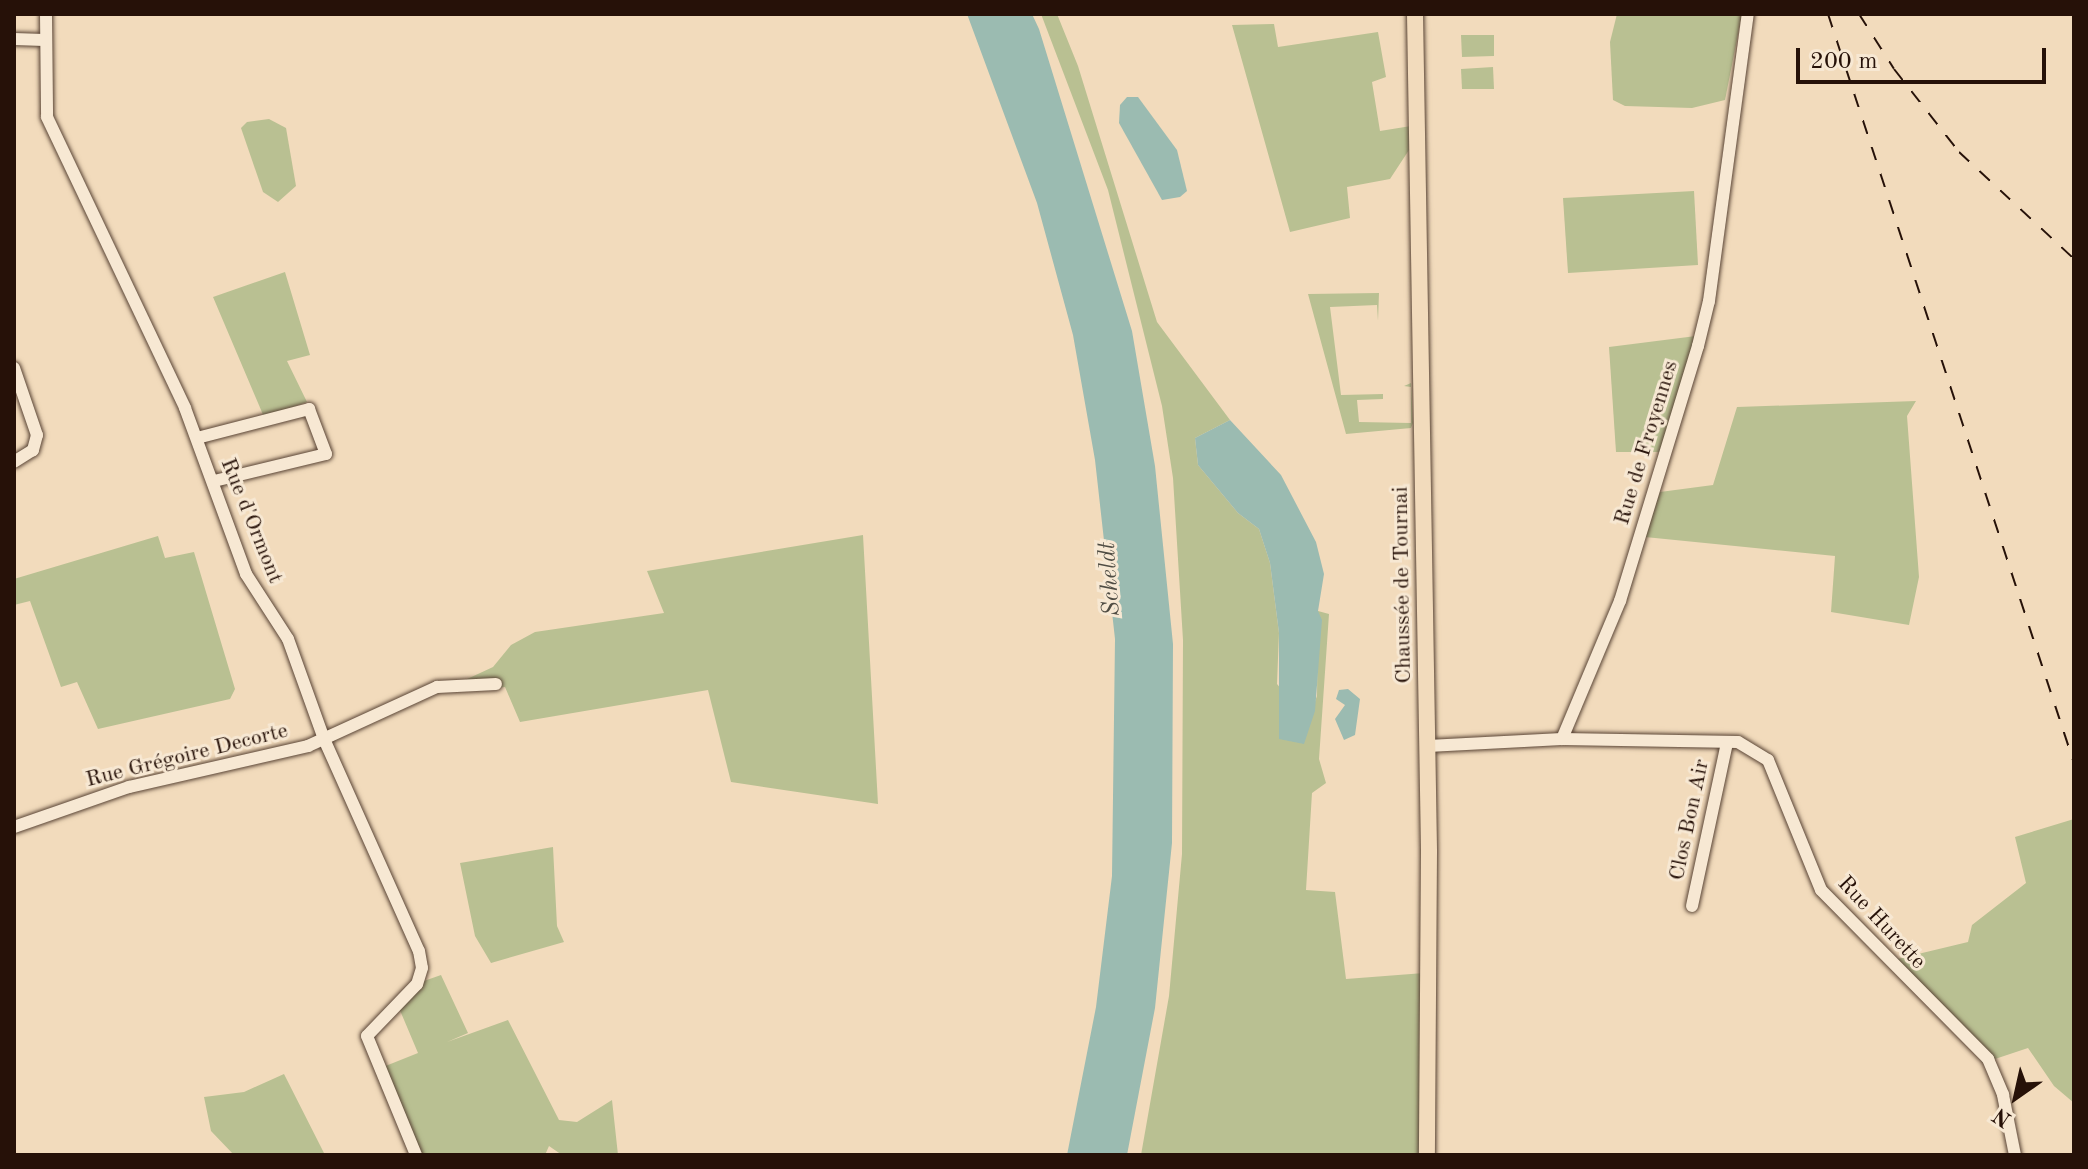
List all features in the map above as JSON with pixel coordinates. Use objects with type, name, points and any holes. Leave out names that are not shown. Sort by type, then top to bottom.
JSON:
[{"type":"main road","name":"Chaussée de Tournai","points":[[1415,14],[1432,745],[1427,1155]]},
{"type":"main road","name":"Chaussée de Tournai","points":[[1423,14],[1436,1155]]},
{"type":"street","name":"Rue d'Ormont","points":[[46,14],[47,117],[197,438],[246,574],[288,639],[324,739],[422,961],[417,984],[367,1036],[416,1155]]},
{"type":"street","name":"Rue de Froyennes","points":[[1562,739],[1620,601],[1698,346],[1709,301],[1748,14]]},
{"type":"street","points":[[14,39],[44,40]]},
{"type":"street","points":[[14,368],[37,435],[33,450],[14,462]]},
{"type":"street","points":[[197,438],[309,409],[326,454],[214,481]]},
{"type":"street","name":"Rue Grégoire Decorte","points":[[14,827],[129,787],[324,739],[365,724],[427,690],[496,684]]},
{"type":"street","points":[[1432,745],[1562,739]]},
{"type":"street","name":"Rue Hurette","points":[[1562,739],[1727,743],[1746,746],[1768,760],[1821,890],[1988,1059],[2003,1095],[2015,1155]]},
{"type":"street","name":"Clos Bon Air","points":[[1692,906],[1727,743]]},
{"type":"green space","points":[[1041,14],[1057,14],[1078,66],[1157,322],[1230,420],[1195,438],[1198,465],[1238,513],[1259,529],[1270,563],[1279,633],[1277,684],[1308,721],[1317,696],[1318,611],[1329,614],[1319,759],[1326,783],[1312,793],[1306,890],[1335,892],[1346,979],[1424,973],[1419,1155],[1141,1155],[1169,996],[1182,854],[1183,640],[1173,478],[1162,406],[1108,190]]},
{"type":"green space","points":[[1617,14],[1742,14],[1725,100],[1692,108],[1625,106],[1613,100],[1610,42]]},
{"type":"green space","points":[[1274,24],[1278,47],[1378,32],[1386,77],[1372,82],[1380,131],[1411,126],[1409,150],[1390,179],[1347,187],[1350,218],[1290,232],[1232,25]]},
{"type":"green space","points":[[1461,35],[1494,35],[1494,56],[1462,57]]},
{"type":"green space","points":[[1493,67],[1494,89],[1462,89],[1461,69]]},
{"type":"green space","points":[[269,119],[286,128],[296,186],[278,202],[263,192],[241,128],[247,122]]},
{"type":"green space","points":[[1694,191],[1698,265],[1568,273],[1563,198]]},
{"type":"green space","points":[[285,272],[310,355],[287,361],[307,402],[264,417],[213,297]]},
{"type":"green space","points":[[1379,293],[1378,321],[1377,305],[1330,307],[1341,395],[1383,394],[1383,399],[1357,400],[1359,422],[1411,423],[1411,387],[1404,386],[1411,383],[1413,423],[1411,428],[1346,434],[1308,294]]},
{"type":"green space","points":[[1696,336],[1661,452],[1616,452],[1609,347]]},
{"type":"green space","points":[[1916,401],[1907,416],[1919,577],[1909,625],[1831,612],[1835,556],[1645,537],[1660,492],[1713,485],[1737,407]]},
{"type":"green space","points":[[863,535],[878,804],[731,782],[708,690],[520,722],[505,687],[469,691],[465,680],[493,667],[511,645],[535,632],[664,613],[647,571]]},
{"type":"green space","points":[[158,536],[165,558],[194,552],[235,689],[230,699],[98,729],[77,682],[61,687],[30,601],[14,605],[14,579]]},
{"type":"green space","points":[[2074,819],[2074,1103],[2054,1086],[2028,1048],[1992,1060],[1893,960],[1968,942],[1972,925],[2026,883],[2015,837]]},
{"type":"green space","points":[[553,847],[557,926],[564,942],[491,963],[475,936],[460,863]]},
{"type":"green space","points":[[441,975],[468,1033],[447,1042],[508,1020],[559,1120],[577,1122],[612,1100],[618,1155],[562,1155],[549,1146],[545,1155],[412,1155],[378,1069],[418,1053],[399,1008],[424,981]]},
{"type":"green space","points":[[284,1074],[325,1155],[234,1155],[211,1131],[204,1097],[244,1092]]},
{"type":"water","name":"Scheldt","points":[[967,14],[1032,14],[1039,29],[1132,331],[1155,466],[1173,644],[1172,843],[1155,1008],[1127,1155],[1067,1155],[1096,1007],[1112,876],[1115,639],[1095,460],[1073,335],[1037,203]]},
{"type":"water","points":[[1127,97],[1138,97],[1177,150],[1187,191],[1180,197],[1162,200],[1119,123],[1120,105]]},
{"type":"water","points":[[1230,420],[1281,475],[1316,542],[1324,574],[1318,611],[1322,620],[1315,711],[1304,744],[1279,739],[1279,633],[1270,563],[1259,529],[1238,513],[1198,465],[1195,438]]},
{"type":"water","points":[[1348,689],[1360,699],[1355,735],[1344,740],[1335,719],[1345,705],[1336,699],[1339,690]]},
{"type":"railway","points":[[1828,14],[2074,763]]},
{"type":"railway","points":[[1859,14],[1894,69],[1959,152],[2074,259]]}]
